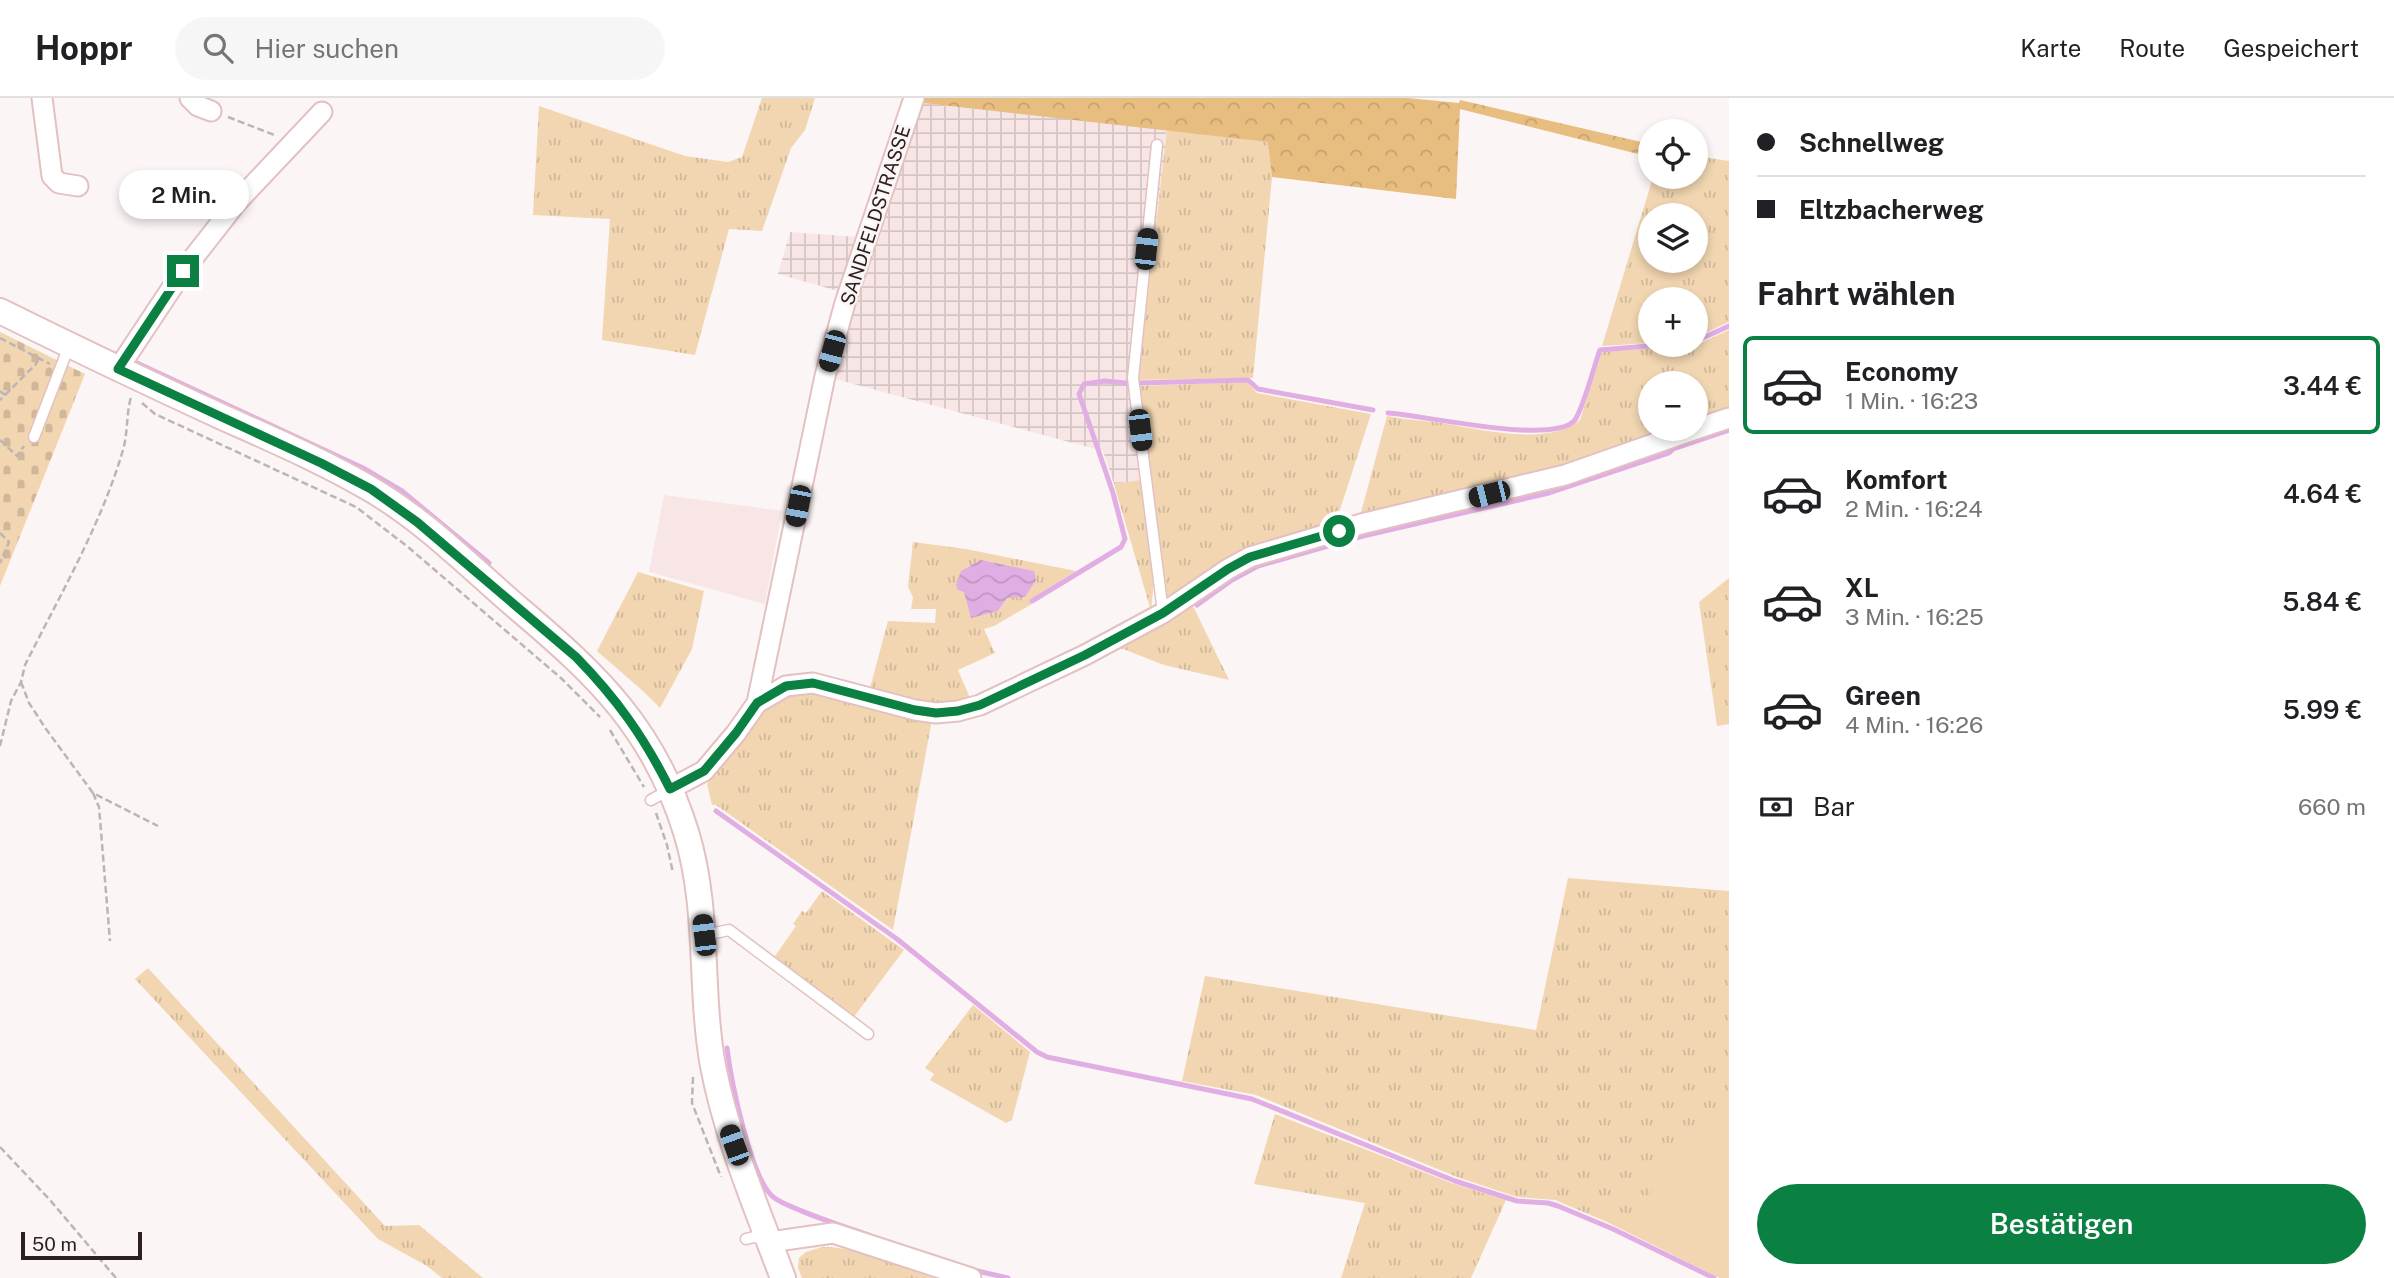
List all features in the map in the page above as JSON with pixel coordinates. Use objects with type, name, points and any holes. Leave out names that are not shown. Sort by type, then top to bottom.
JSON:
[{"type":"street","points":[[42,98],[52,176],[60,183],[78,186]]},
{"type":"street","points":[[190,98],[198,106],[211,111]]},
{"type":"street","name":"SANDFELDSTRASSE","points":[[661,794],[704,771],[757,703],[825,376],[845,303],[914,98]]},
{"type":"street","points":[[118,369],[183,271],[237,202],[322,112]]},
{"type":"street","points":[[0,311],[321,463],[395,505],[576,657],[603,685],[638,729],[661,794],[687,835],[698,880],[713,1064],[725,1121],[758,1240],[783,1278]]},
{"type":"street","points":[[1708,425],[1729,418]]},
{"type":"street","points":[[757,703],[786,686],[813,683],[936,713],[980,705],[1085,655],[1163,613],[1250,557],[1361,524],[1565,475],[1662,441]]},
{"type":"street","points":[[758,1240],[833,1233],[971,1278]]},
{"type":"lane","points":[[1157,145],[1133,378],[1163,613]]},
{"type":"lane","points":[[34,438],[69,345]]},
{"type":"lane","points":[[704,935],[729,930],[867,1034]]},
{"type":"path","points":[[211,111],[293,142]]},
{"type":"path","points":[[0,338],[38,358],[36,364],[0,400]]},
{"type":"path","points":[[0,390],[5,395]]},
{"type":"path","points":[[0,746],[11,701],[21,682],[25,665],[111,487],[124,447],[132,392],[155,414],[356,507],[562,678],[605,722],[626,754],[661,794],[667,845],[675,880]]},
{"type":"path","points":[[0,440],[17,456]]},
{"type":"path","points":[[0,533],[9,542],[0,563]]},
{"type":"path","points":[[21,682],[29,703],[93,793],[99,807],[110,941]]},
{"type":"path","points":[[93,793],[159,826]]},
{"type":"path","points":[[694,1071],[692,1102],[722,1177]]},
{"type":"path","points":[[0,1147],[50,1200],[116,1278]]},
{"type":"shaded area","points":[[923,103],[1167,130],[1138,380],[1151,479],[1114,484],[1103,451],[835,379],[867,264]]},
{"type":"shaded area","points":[[790,232],[857,237],[838,291],[778,274]]},
{"type":"shaded area","points":[[664,495],[782,511],[765,604],[649,572]]},
{"type":"green space","points":[[762,98],[815,98],[805,130],[791,148],[762,231],[729,229],[695,355],[602,340],[610,219],[533,215],[539,106],[685,156],[728,162],[742,157]]},
{"type":"green space","points":[[925,98],[1408,98],[1459,103],[1460,100],[1638,141],[1638,154],[1460,109],[1456,199],[1272,177],[1268,142],[923,103]]},
{"type":"green space","points":[[1167,130],[1269,142],[1272,177],[1253,378],[1138,380]]},
{"type":"green space","points":[[1708,158],[1729,161],[1729,322],[1708,332],[1708,287],[1638,287],[1638,344],[1602,346],[1638,227],[1638,273],[1708,273],[1708,203],[1645,203],[1649,189],[1708,189]]},
{"type":"green space","points":[[1729,330],[1729,410],[1708,417],[1708,371],[1638,371],[1638,441],[1549,470],[1360,516],[1387,416],[1493,432],[1550,433],[1580,420],[1602,352],[1638,349],[1638,357],[1708,357],[1708,340]]},
{"type":"green space","points":[[0,332],[85,374],[0,586]]},
{"type":"green space","points":[[1247,382],[1257,393],[1371,414],[1336,522],[1170,598],[1165,595],[1140,386]]},
{"type":"green space","points":[[1141,480],[1154,580],[1151,611],[1114,484]]},
{"type":"green space","points":[[913,542],[966,549],[1076,571],[1029,600],[1032,604],[984,629],[995,653],[958,670],[970,698],[936,704],[870,688],[888,621],[935,623],[936,609],[911,609],[913,597],[908,587]],"holes":[[[971,566],[1007,598],[998,611],[971,617],[961,572]]]},
{"type":"green space","points":[[638,572],[704,591],[692,649],[660,708],[597,651]]},
{"type":"green space","points":[[1729,578],[1729,724],[1717,726],[1699,602]]},
{"type":"green space","points":[[1192,604],[1229,680],[1164,665],[1118,647]]},
{"type":"green space","points":[[810,691],[932,720],[893,930],[716,805],[712,805],[707,784],[768,707],[793,693]]},
{"type":"green space","points":[[1568,878],[1729,891],[1729,1278],[1720,1278],[1607,1222],[1555,1200],[1517,1197],[1457,1177],[1256,1095],[1182,1081],[1205,976],[1536,1030]]},
{"type":"green space","points":[[822,891],[904,950],[853,1018],[773,959],[796,926],[793,924],[802,911],[806,913]]},
{"type":"green space","points":[[148,968],[385,1226],[419,1225],[483,1278],[442,1278],[427,1266],[378,1239],[135,979]]},
{"type":"green space","points":[[973,1005],[1030,1052],[1012,1120],[1006,1123],[930,1080],[934,1074],[925,1068]]},
{"type":"green space","points":[[1729,1108],[1729,1278],[1720,1278],[1638,1237],[1660,1166],[1698,1122]]},
{"type":"green space","points":[[1275,1114],[1454,1184],[1506,1200],[1471,1278],[1341,1278],[1365,1203],[1254,1184]]},
{"type":"green space","points":[[822,1247],[863,1253],[934,1278],[802,1278],[798,1268],[799,1258],[806,1252]]},
{"type":"water","points":[[981,560],[1034,571],[1036,580],[1025,597],[1007,598],[998,611],[971,618],[964,592],[958,590],[956,585],[961,571]]},
{"type":"waterway","points":[[1708,336],[1729,326]]},
{"type":"waterway","points":[[1388,413],[1514,430],[1561,428],[1574,421],[1577,416],[1600,350],[1638,347]]},
{"type":"waterway","points":[[137,363],[363,468],[402,491],[489,563]]},
{"type":"waterway","points":[[1139,383],[1248,380],[1258,389],[1373,410]]},
{"type":"waterway","points":[[1032,601],[1121,547],[1125,539],[1113,493],[1079,394],[1084,384],[1105,381],[1125,383]]},
{"type":"waterway","points":[[1197,605],[1232,580],[1258,566],[1363,536],[1549,493],[1729,430]]},
{"type":"waterway","points":[[716,811],[897,939],[1037,1052],[1047,1057],[1252,1099],[1455,1181],[1517,1201],[1558,1206],[1613,1229],[1714,1278]]},
{"type":"waterway","points":[[727,1048],[749,1148],[756,1169],[772,1196],[803,1212],[871,1236]]},
{"type":"waterway","points":[[973,1270],[1008,1278]]},
{"type":"route","points":[[183,271],[118,369],[321,463],[395,505],[576,657],[620,704],[638,729],[670,789],[704,771],[757,703],[786,686],[813,683],[936,713],[980,705],[1085,655],[1163,613],[1250,557],[1339,531]]}]
